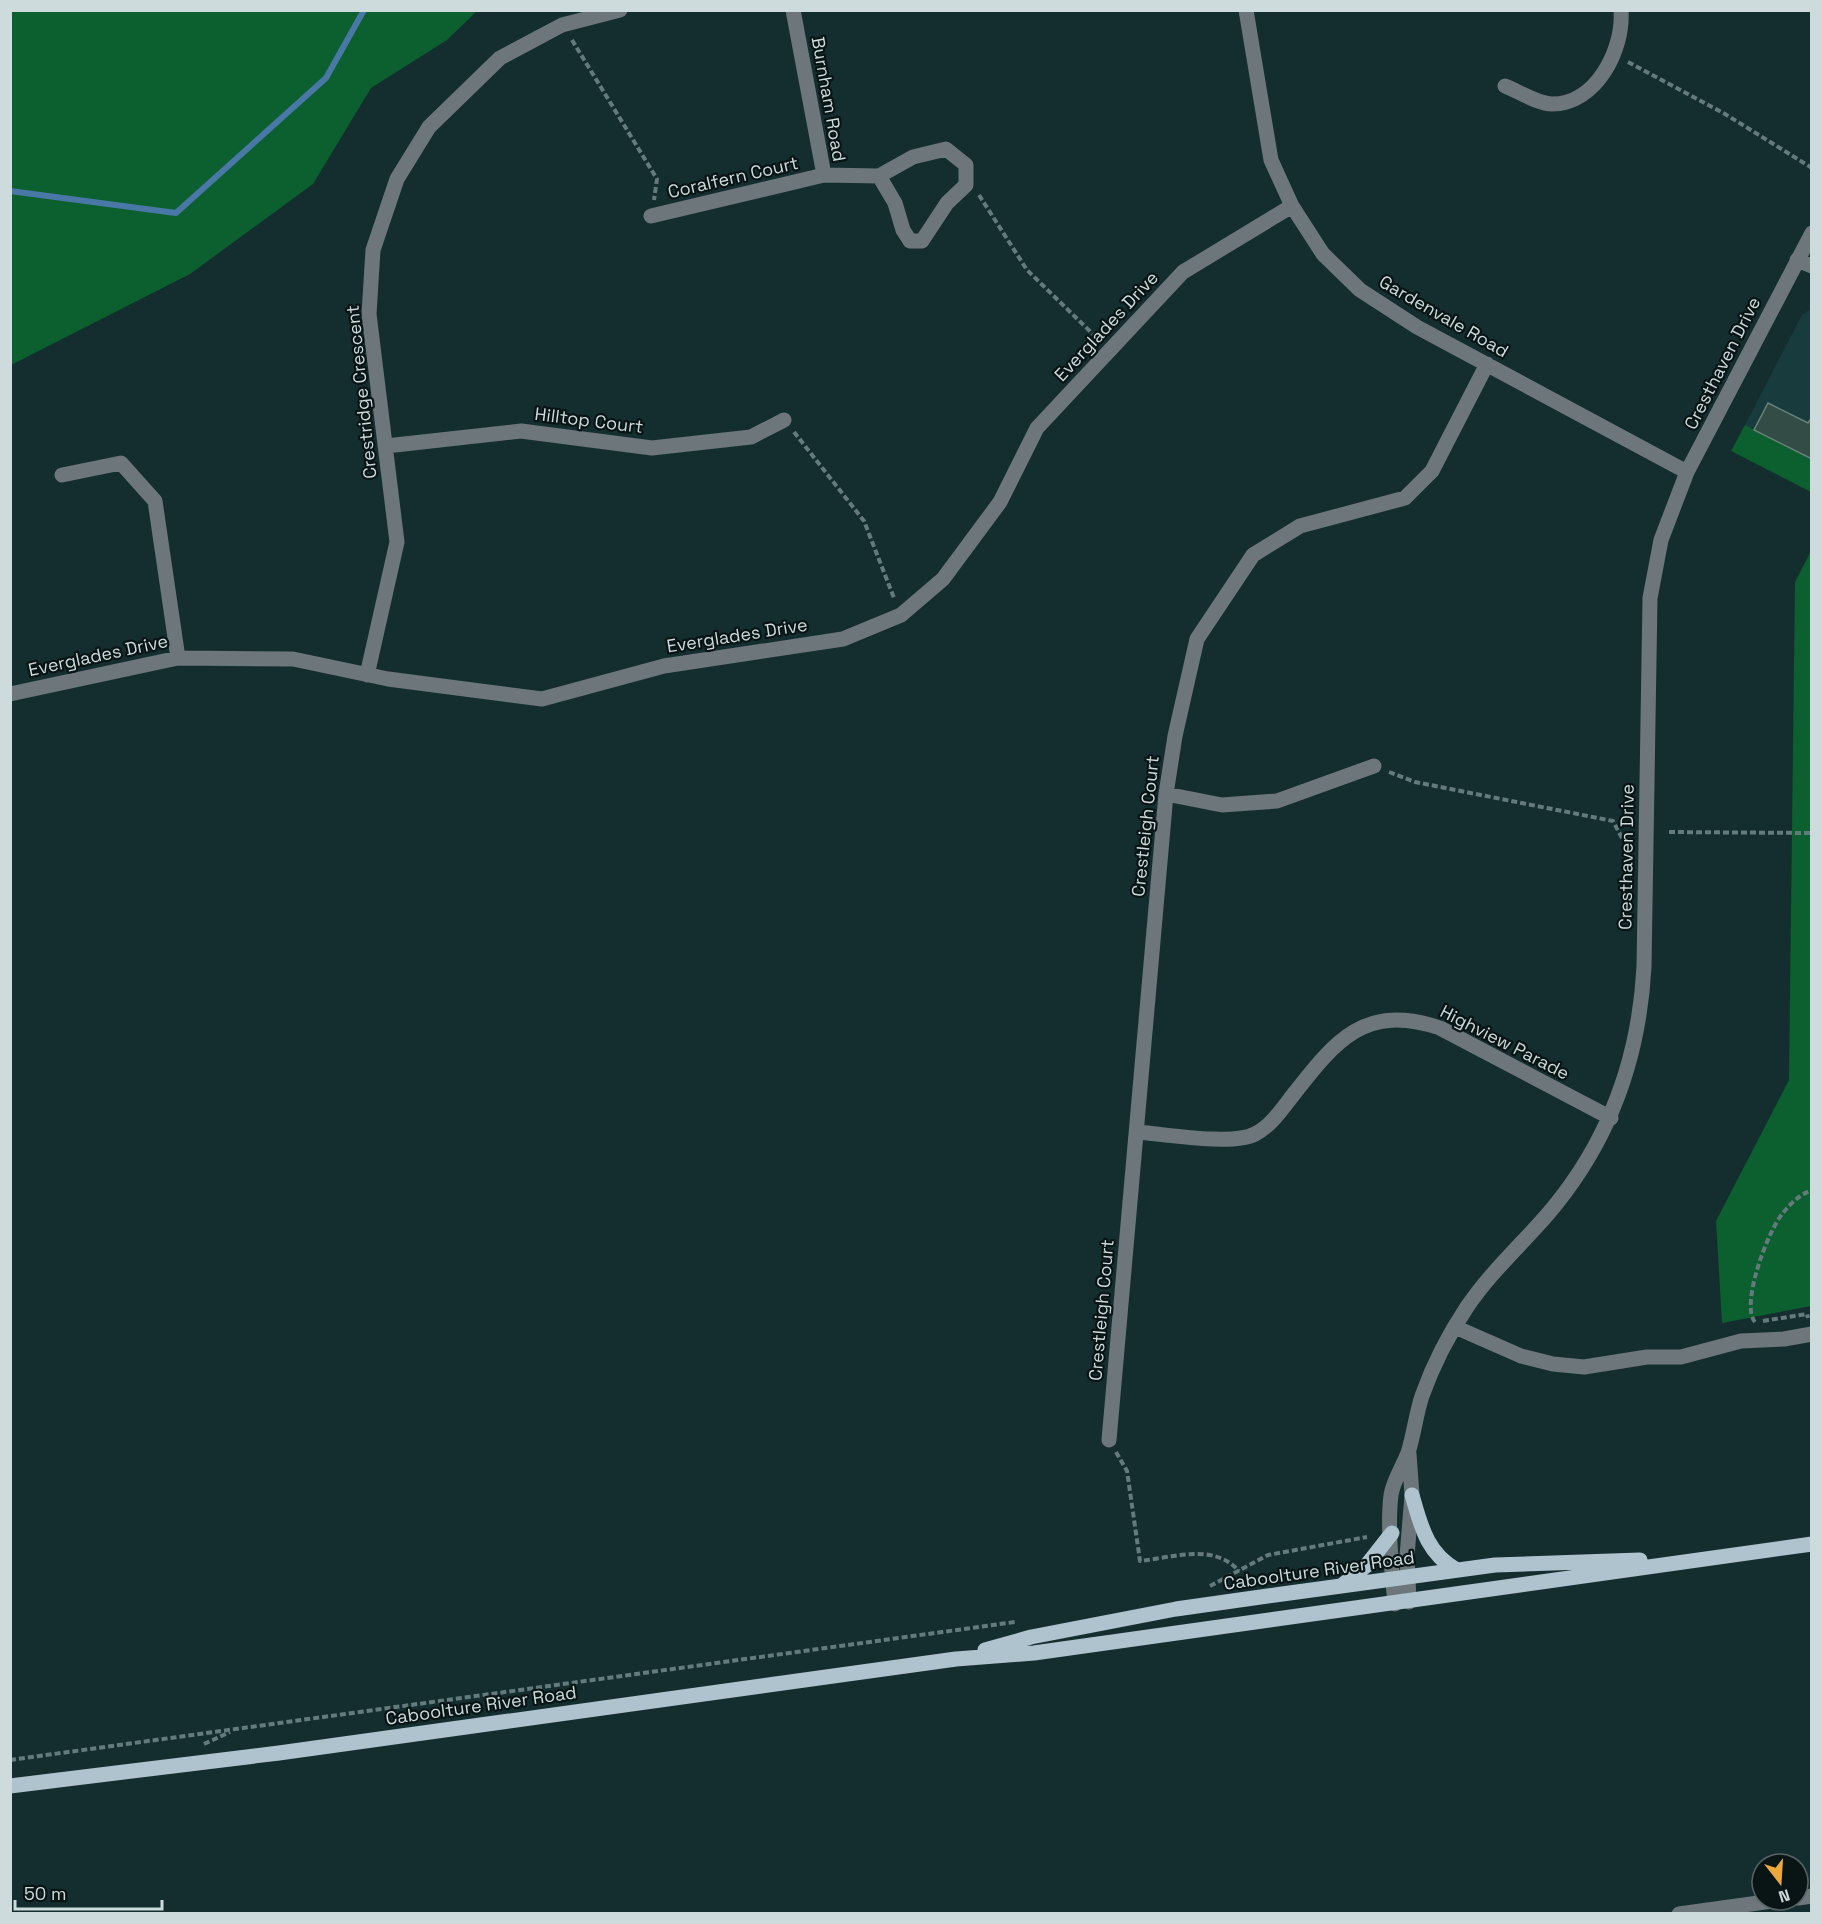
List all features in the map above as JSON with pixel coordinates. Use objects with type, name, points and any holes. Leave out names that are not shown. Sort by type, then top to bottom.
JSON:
[{"type":"main road","points":[[1412,1495],[1422,1530],[1432,1549],[1448,1565],[1457,1570]]},
{"type":"main road","points":[[1341,1586],[1365,1566],[1392,1533]]},
{"type":"main road","name":"Caboolture River Road","points":[[10,1786],[279,1753],[956,1659],[1034,1653],[1812,1544]]},
{"type":"main road","name":"Caboolture River Road","points":[[956,1659],[1031,1636],[1165,1611],[1457,1570],[1565,1561],[1692,1559]]},
{"type":"street","name":"Crestridge Crescent","points":[[367,675],[397,542],[369,314],[373,250],[397,179],[429,127],[500,58],[562,25],[620,10]]},
{"type":"street","name":"Burnham Road","points":[[793,10],[824,175],[879,176]]},
{"type":"street","name":"Gardenvale Road","points":[[1246,10],[1271,160],[1292,207],[1323,254],[1360,290],[1417,327],[1688,472]]},
{"type":"street","points":[[1505,86],[1550,104],[1570,102],[1588,93],[1614,54],[1620,34],[1621,10]]},
{"type":"street","points":[[946,149],[966,165],[966,185],[947,203],[922,241],[910,241],[903,230],[895,203],[879,176],[912,157],[946,149]]},
{"type":"street","name":"Coralfern Court","points":[[651,216],[824,175]]},
{"type":"street","name":"Everglades Drive","points":[[10,694],[178,658],[293,659],[367,675],[542,699],[664,666],[843,639],[901,615],[943,579],[1000,502],[1037,428],[1183,272],[1292,207]]},
{"type":"street","name":"Cresthaven Drive","points":[[1402,1603],[1392,1533],[1391,1494],[1408,1450],[1422,1395],[1455,1326],[1482,1287],[1565,1193],[1597,1145],[1611,1118],[1632,1060],[1642,998],[1650,598],[1661,540],[1688,472],[1804,263],[1812,233]]},
{"type":"street","name":"Crestleigh Court","points":[[1109,1440],[1166,794],[1175,736],[1197,639],[1253,555],[1300,526],[1405,498],[1432,471],[1488,364]]},
{"type":"street","name":"Hilltop Court","points":[[386,446],[521,432],[652,448],[750,437],[784,420]]},
{"type":"street","points":[[62,475],[121,463],[155,501],[178,658]]},
{"type":"street","points":[[1166,794],[1222,805],[1277,801],[1374,766]]},
{"type":"street","name":"Highview Parade","points":[[1137,1132],[1211,1138],[1242,1138],[1255,1134],[1272,1122],[1340,1041],[1364,1026],[1390,1018],[1416,1020],[1440,1028],[1611,1118]]},
{"type":"street","points":[[1455,1326],[1521,1356],[1553,1364],[1584,1367],[1647,1357],[1681,1357],[1741,1341],[1784,1339],[1810,1328]]},
{"type":"street","name":"Cresthaven Drive","points":[[1400,1578],[1412,1495],[1408,1450]]},
{"type":"street","points":[[1679,1914],[1750,1904]]},
{"type":"path","points":[[562,25],[657,179],[651,216]]},
{"type":"path","points":[[1614,54],[1725,114],[1812,168]]},
{"type":"path","points":[[966,185],[982,197],[1027,270],[1110,351]]},
{"type":"path","points":[[784,420],[864,521],[901,615]]},
{"type":"path","points":[[1374,766],[1415,782],[1613,820],[1623,840],[1628,840]]},
{"type":"path","points":[[1669,832],[1812,833]]},
{"type":"path","points":[[1810,1328],[1807,1314],[1753,1323],[1751,1306],[1754,1278],[1772,1231],[1787,1208],[1800,1195],[1812,1190]]},
{"type":"path","points":[[1109,1440],[1127,1471],[1140,1561],[1205,1553],[1229,1559],[1239,1571]]},
{"type":"path","points":[[1201,1590],[1268,1555],[1375,1536]]},
{"type":"path","points":[[10,1761],[1021,1621]]},
{"type":"shaded area","points":[[1811,309],[1811,459],[1745,425],[1802,315]]},
{"type":"green space","points":[[477,11],[447,40],[371,88],[313,184],[190,274],[11,365],[10,12]]},
{"type":"green space","points":[[1745,425],[1811,459],[1811,492],[1731,451]]},
{"type":"green space","points":[[1811,551],[1811,1306],[1722,1323],[1716,1221],[1789,1080],[1795,582]]},
{"type":"building","points":[[1768,403],[1808,423],[1812,417],[1812,459],[1754,430]]},
{"type":"waterway","points":[[10,191],[176,213],[326,78],[364,10]]}]
